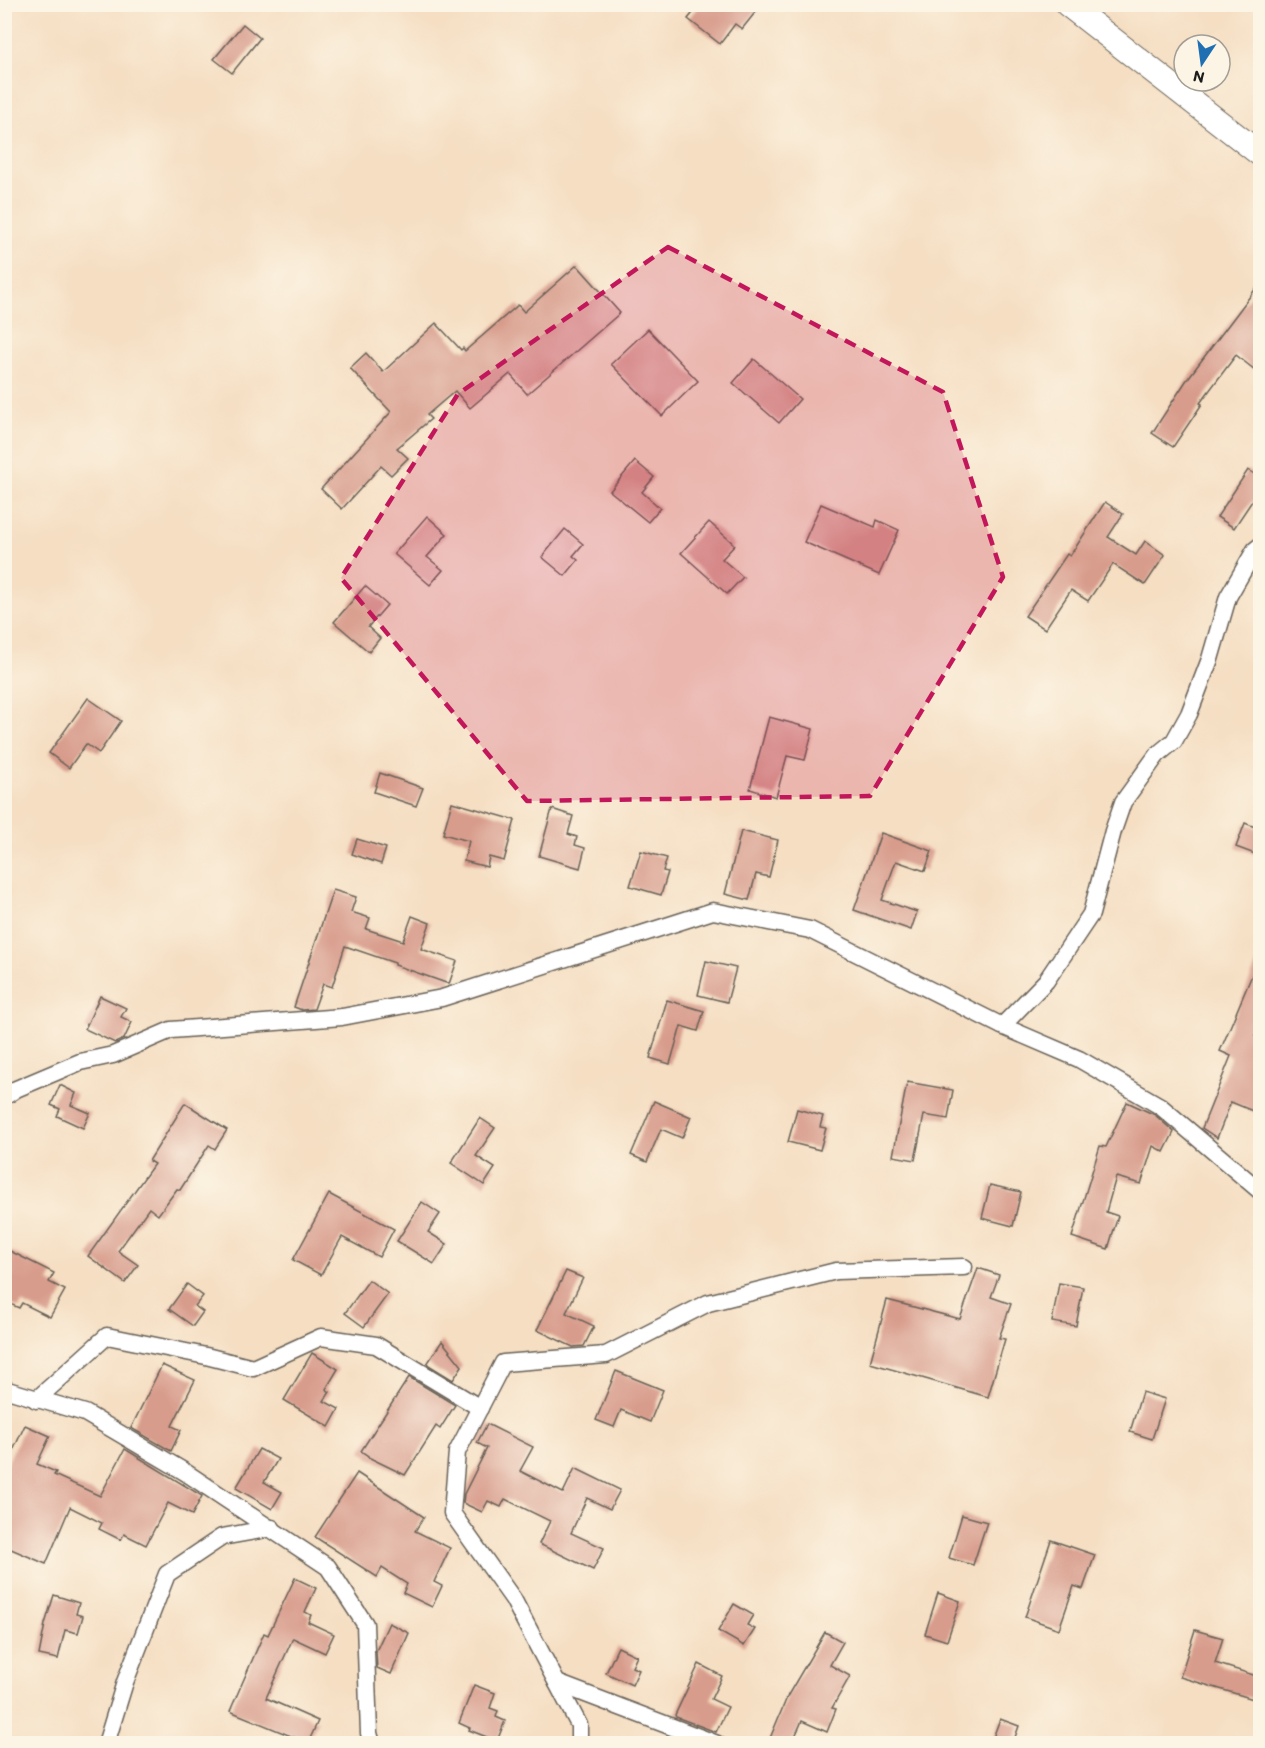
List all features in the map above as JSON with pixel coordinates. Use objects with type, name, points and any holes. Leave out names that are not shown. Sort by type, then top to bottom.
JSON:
[{"type":"main road","points":[[1067,4],[1260,154]]},
{"type":"street","points":[[1002,1026],[1046,981],[1091,914],[1123,802],[1157,755],[1174,741],[1189,714],[1210,659],[1228,597],[1255,550],[1260,546]]},
{"type":"street","points":[[4,1097],[16,1089],[80,1062],[113,1055],[171,1030],[342,1017],[442,998],[713,911],[810,930],[923,984],[1002,1026],[1079,1059],[1160,1106],[1260,1191]]},
{"type":"street","points":[[579,1743],[579,1725],[513,1599],[453,1513],[457,1452],[503,1363],[606,1355],[708,1303],[836,1271],[963,1267]]},
{"type":"street","points":[[36,1400],[107,1336],[253,1368],[321,1337],[376,1345],[480,1408]]},
{"type":"street","points":[[4,1389],[85,1413],[185,1472],[328,1567],[365,1624],[369,1733],[372,1743]]},
{"type":"street","points":[[106,1743],[125,1682],[167,1574],[222,1537],[272,1528]]},
{"type":"street","points":[[557,1683],[717,1743]]},
{"type":"highlighted area","points":[[668,247],[943,392],[1003,577],[870,796],[527,801],[341,578],[458,394]]},
{"type":"building","points":[[700,4],[762,4],[742,29],[735,24],[720,44],[688,19]]},
{"type":"building","points":[[243,24],[260,38],[232,73],[214,59]]},
{"type":"building","points":[[577,265],[620,313],[527,394],[510,374],[470,408],[455,391],[427,415],[431,419],[397,448],[408,458],[391,475],[381,466],[342,509],[321,489],[391,412],[350,368],[366,353],[383,372],[436,323],[461,350],[463,348],[465,351],[518,305],[524,312]]},
{"type":"building","points":[[1260,283],[1260,374],[1236,355],[1200,403],[1202,404],[1173,447],[1152,433],[1186,381]]},
{"type":"building","points":[[648,329],[698,381],[662,416],[611,364]]},
{"type":"building","points":[[754,359],[800,399],[779,423],[733,383]]},
{"type":"building","points":[[635,461],[654,477],[642,492],[660,508],[648,522],[610,491]]},
{"type":"building","points":[[1248,470],[1260,477],[1260,506],[1252,501],[1234,528],[1217,517]]},
{"type":"building","points":[[1105,502],[1123,514],[1108,537],[1136,555],[1145,541],[1165,555],[1145,585],[1113,564],[1088,601],[1071,590],[1045,629],[1025,616],[1067,554],[1070,556]]},
{"type":"building","points":[[821,504],[875,527],[877,520],[899,530],[879,575],[804,542]]},
{"type":"building","points":[[427,516],[447,534],[427,557],[443,570],[430,585],[394,554]]},
{"type":"building","points":[[709,522],[735,545],[722,559],[743,577],[727,594],[681,553]]},
{"type":"building","points":[[565,529],[583,544],[573,556],[578,560],[565,576],[542,557]]},
{"type":"building","points":[[365,586],[387,605],[368,627],[380,638],[369,652],[334,622]]},
{"type":"building","points":[[88,698],[121,721],[99,753],[86,744],[69,768],[49,753]]},
{"type":"building","points":[[769,717],[813,729],[805,760],[787,756],[776,797],[750,789]]},
{"type":"building","points":[[380,773],[423,788],[416,806],[374,792]]},
{"type":"building","points":[[452,802],[515,820],[504,861],[489,857],[487,867],[464,861],[469,841],[443,834]]},
{"type":"building","points":[[552,809],[573,816],[568,834],[577,837],[575,845],[585,848],[580,868],[539,856]]},
{"type":"building","points":[[1245,823],[1260,829],[1260,856],[1236,847]]},
{"type":"building","points":[[741,831],[778,840],[769,877],[756,874],[749,900],[725,894]]},
{"type":"building","points":[[881,833],[932,851],[925,871],[896,861],[882,900],[917,912],[911,930],[854,910]]},
{"type":"building","points":[[357,839],[386,848],[381,864],[352,854]]},
{"type":"building","points":[[641,851],[667,858],[663,871],[668,872],[661,895],[630,886]]},
{"type":"building","points":[[333,890],[356,897],[351,912],[370,918],[366,929],[403,941],[412,916],[430,923],[421,949],[457,961],[449,984],[345,946],[332,987],[323,984],[314,1009],[302,1010],[294,1007]]},
{"type":"building","points":[[1260,956],[1260,1023],[1255,1036],[1260,1039],[1260,1114],[1231,1102],[1217,1138],[1202,1128],[1231,1056],[1220,1051]]},
{"type":"building","points":[[706,961],[736,968],[727,1002],[698,995]]},
{"type":"building","points":[[100,996],[126,1008],[121,1017],[132,1022],[124,1039],[115,1043],[85,1029]]},
{"type":"building","points":[[667,1000],[704,1011],[698,1031],[681,1026],[670,1064],[650,1058]]},
{"type":"building","points":[[907,1082],[953,1090],[948,1119],[924,1115],[915,1160],[893,1156]]},
{"type":"building","points":[[60,1085],[76,1093],[71,1105],[90,1113],[83,1128],[57,1116],[60,1109],[51,1105]]},
{"type":"building","points":[[654,1101],[691,1117],[682,1138],[661,1129],[647,1162],[631,1155]]},
{"type":"building","points":[[1127,1102],[1155,1115],[1174,1132],[1164,1152],[1153,1146],[1141,1184],[1116,1177],[1106,1212],[1118,1216],[1108,1249],[1072,1237],[1100,1146],[1106,1147]]},
{"type":"building","points":[[185,1103],[227,1130],[215,1149],[209,1145],[180,1190],[177,1189],[158,1215],[149,1208],[118,1251],[138,1265],[125,1283],[88,1256],[154,1164],[149,1161]]},
{"type":"building","points":[[797,1109],[823,1116],[820,1127],[826,1128],[820,1150],[788,1142]]},
{"type":"building","points":[[480,1118],[495,1128],[476,1156],[495,1168],[484,1185],[451,1163]]},
{"type":"building","points":[[990,1185],[1021,1192],[1013,1226],[982,1218]]},
{"type":"building","points":[[329,1194],[394,1229],[379,1257],[342,1237],[321,1275],[293,1260]]},
{"type":"building","points":[[422,1202],[440,1214],[428,1232],[447,1244],[434,1264],[397,1241]]},
{"type":"building","points":[[4,1248],[54,1273],[49,1282],[65,1290],[50,1317],[22,1303],[19,1308],[4,1301]]},
{"type":"building","points":[[978,1268],[999,1275],[991,1297],[1011,1304],[999,1338],[1005,1339],[988,1397],[870,1363],[887,1300],[960,1319]]},
{"type":"building","points":[[566,1271],[583,1278],[566,1313],[594,1326],[584,1346],[573,1347],[537,1330]]},
{"type":"building","points":[[369,1280],[388,1294],[364,1327],[345,1313]]},
{"type":"building","points":[[1059,1283],[1083,1287],[1076,1326],[1052,1322]]},
{"type":"building","points":[[187,1284],[203,1296],[195,1306],[203,1312],[193,1326],[169,1309]]},
{"type":"building","points":[[442,1341],[462,1366],[453,1380],[427,1364]]},
{"type":"building","points":[[312,1353],[338,1369],[326,1389],[330,1392],[324,1401],[339,1409],[329,1427],[284,1400]]},
{"type":"building","points":[[162,1365],[195,1380],[172,1426],[181,1430],[171,1451],[131,1428]]},
{"type":"building","points":[[616,1371],[663,1390],[650,1422],[621,1410],[614,1427],[596,1420]]},
{"type":"building","points":[[409,1377],[455,1405],[440,1429],[436,1426],[405,1475],[368,1457],[361,1451]]},
{"type":"building","points":[[1142,1392],[1165,1399],[1152,1439],[1130,1432]]},
{"type":"building","points":[[487,1424],[533,1447],[520,1471],[563,1493],[575,1468],[620,1490],[610,1509],[587,1498],[571,1533],[604,1548],[593,1570],[539,1544],[550,1521],[505,1499],[501,1507],[488,1501],[482,1512],[463,1503],[464,1494],[487,1448],[477,1443]]},
{"type":"building","points":[[25,1425],[50,1436],[37,1464],[56,1472],[54,1475],[100,1496],[125,1449],[202,1496],[192,1515],[168,1503],[146,1545],[124,1534],[121,1540],[99,1529],[102,1523],[70,1507],[46,1564],[4,1546],[4,1470]]},
{"type":"building","points":[[259,1449],[278,1459],[264,1482],[282,1492],[272,1509],[236,1488]]},
{"type":"building","points":[[357,1473],[424,1517],[415,1531],[450,1548],[434,1582],[442,1586],[432,1607],[403,1593],[407,1584],[382,1568],[377,1577],[315,1537]]},
{"type":"building","points":[[962,1515],[987,1522],[973,1565],[949,1558]]},
{"type":"building","points":[[1051,1540],[1095,1555],[1083,1589],[1074,1586],[1059,1629],[1025,1617]]},
{"type":"building","points":[[295,1578],[316,1588],[305,1612],[311,1615],[308,1622],[334,1634],[325,1653],[293,1638],[266,1698],[318,1721],[308,1743],[230,1711],[264,1633],[268,1635]]},
{"type":"building","points":[[938,1593],[960,1601],[947,1641],[925,1634]]},
{"type":"building","points":[[54,1595],[79,1603],[76,1614],[83,1616],[78,1633],[65,1630],[58,1659],[39,1655]]},
{"type":"building","points":[[734,1604],[753,1615],[747,1625],[755,1629],[744,1646],[718,1631]]},
{"type":"building","points":[[389,1623],[409,1633],[391,1674],[377,1668],[376,1651]]},
{"type":"building","points":[[1195,1630],[1223,1638],[1215,1663],[1260,1677],[1260,1701],[1180,1677]]},
{"type":"building","points":[[825,1632],[843,1642],[830,1665],[850,1676],[832,1708],[836,1709],[827,1732],[802,1721],[792,1743],[768,1743],[788,1695]]},
{"type":"building","points":[[618,1647],[637,1656],[632,1667],[639,1670],[632,1685],[606,1673]]},
{"type":"building","points":[[699,1664],[722,1676],[711,1699],[728,1707],[716,1732],[675,1715]]},
{"type":"building","points":[[474,1685],[495,1693],[490,1708],[498,1711],[496,1717],[505,1721],[497,1741],[469,1730],[470,1728],[459,1723]]},
{"type":"building","points":[[1000,1719],[1019,1726],[1013,1743],[991,1743]]},
{"type":"building","points":[[669,1737],[686,1743],[666,1743]]}]
